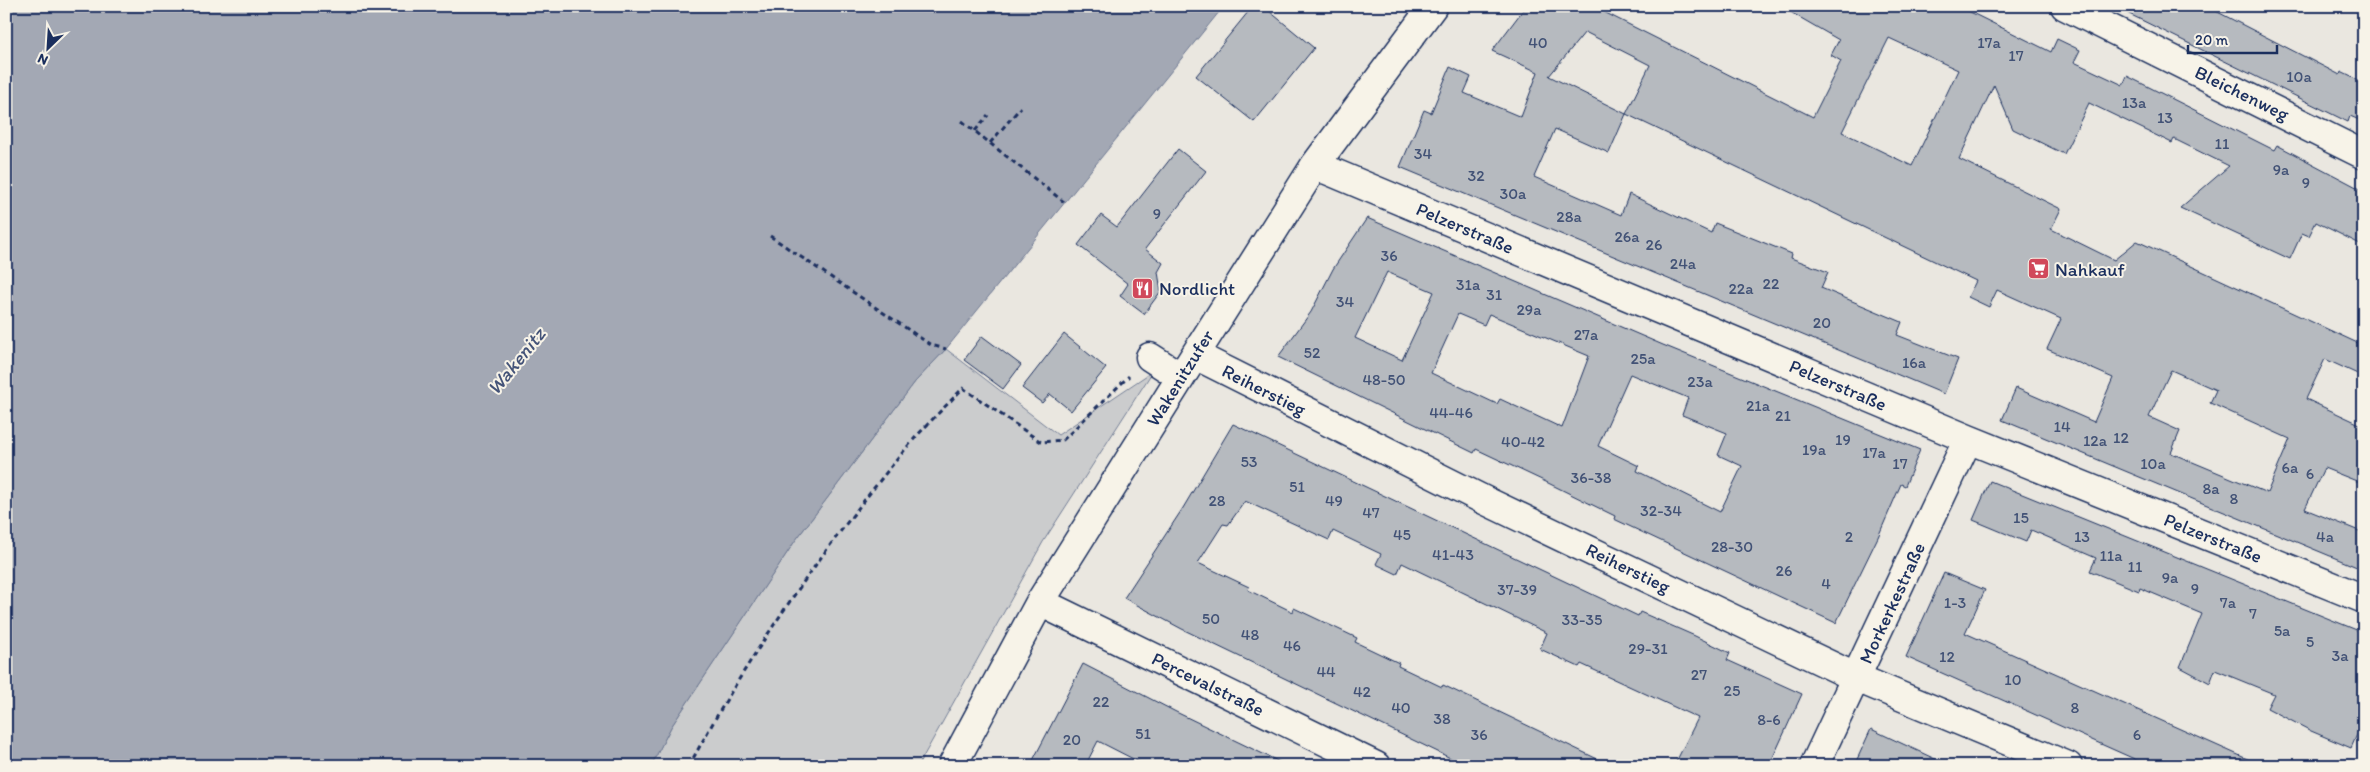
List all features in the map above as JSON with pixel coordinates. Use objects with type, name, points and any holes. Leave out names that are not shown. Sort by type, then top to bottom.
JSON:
[{"type":"street","name":"Wakenitzufer","points":[[952,766],[1040,602],[1188,366],[1315,166],[1433,6]]},
{"type":"street","name":"Bleichenweg","points":[[2065,6],[2364,155]]},
{"type":"street","name":"Pelzerstraße","points":[[1315,166],[1968,439],[2364,599]]},
{"type":"street","name":"Reiherstieg","points":[[1150,357],[1188,366],[1484,500],[1857,678],[2068,766]]},
{"type":"street","name":"Morkerkestraße","points":[[1814,766],[1968,439]]},
{"type":"street","name":"Percevalstraße","points":[[1040,602],[1376,766]]},
{"type":"path","points":[[990,143],[1021,107]]},
{"type":"path","points":[[975,131],[988,115]]},
{"type":"path","points":[[962,121],[1064,202]]},
{"type":"path","points":[[770,236],[931,346],[946,349]]},
{"type":"path","points":[[689,766],[748,664],[836,538],[909,445],[963,388],[1041,442],[1063,440],[1150,357]]},
{"type":"shaded area","points":[[946,349],[1058,435],[1153,371],[1043,542],[918,766],[651,766],[671,727],[795,541],[915,382]]},
{"type":"water","name":"Wakenitz","points":[[6,6],[1224,6],[946,349],[915,382],[795,541],[671,727],[651,766],[6,766]]},
{"type":"building","points":[[1253,6],[1263,6],[1314,48],[1254,122],[1196,76]]},
{"type":"building","points":[[1526,6],[1592,6],[1813,117],[1841,61],[1831,55],[1839,40],[1780,6],[1958,6],[2051,52],[2057,39],[2080,50],[2074,62],[2123,85],[2127,76],[2274,150],[2277,145],[2364,191],[2364,246],[2316,222],[2309,236],[2302,233],[2290,259],[2180,208],[2229,166],[2174,139],[2172,143],[2089,103],[2064,154],[2013,129],[1994,85],[1959,159],[2061,209],[2051,229],[2114,260],[2137,241],[2364,346],[2364,377],[2325,359],[2306,399],[2364,426],[2364,484],[2324,468],[2305,509],[2364,533],[2364,570],[2002,420],[2016,388],[2094,422],[2113,378],[2047,349],[2061,319],[1997,290],[1989,307],[1968,297],[1976,281],[1626,114],[1609,153],[1555,129],[1534,177],[1621,215],[1629,194],[1711,233],[1715,223],[1792,254],[1791,258],[1828,272],[1821,288],[1902,322],[1897,335],[1958,359],[1944,394],[1400,167],[1424,110],[1431,113],[1450,67],[1471,77],[1464,93],[1521,117],[1538,72],[1492,51]],"holes":[[[1585,32],[1650,65],[1626,114],[1549,76]],[[1889,38],[1958,70],[1912,166],[1842,132]],[[2171,370],[2216,390],[2210,403],[2290,439],[2267,493],[2171,453],[2180,431],[2149,417]]]},
{"type":"building","points":[[2113,6],[2206,6],[2340,75],[2341,72],[2364,83],[2364,122],[2350,116],[2348,122]]},
{"type":"building","points":[[1178,149],[1206,171],[1145,249],[1163,263],[1158,272],[1161,291],[1144,314],[1120,296],[1128,284],[1078,245],[1101,215],[1117,227]]},
{"type":"building","points":[[1367,218],[1663,345],[1920,450],[1905,486],[1901,484],[1878,537],[1836,623],[1614,519],[1615,516],[1546,482],[1476,449],[1474,453],[1278,357],[1311,312],[1333,269]],"holes":[[[1387,272],[1434,292],[1402,360],[1355,338]],[[1458,314],[1484,325],[1489,314],[1589,356],[1562,428],[1500,399],[1497,404],[1431,373]],[[1630,374],[1688,398],[1682,415],[1727,433],[1718,455],[1742,466],[1720,512],[1637,471],[1639,466],[1598,446]]]},
{"type":"building","points":[[1064,334],[1106,368],[1071,411],[1050,394],[1042,403],[1022,388]]},
{"type":"building","points":[[982,336],[1021,365],[1003,389],[964,360]]},
{"type":"building","points":[[1233,424],[1638,616],[1640,612],[1695,636],[1730,653],[1727,660],[1802,694],[1769,766],[1674,766],[1698,718],[1581,664],[1579,667],[1540,649],[1547,633],[1402,563],[1397,574],[1376,564],[1381,554],[1333,531],[1329,540],[1245,501],[1228,525],[1223,524],[1198,563],[1249,587],[1248,590],[1293,612],[1294,608],[1357,638],[1355,642],[1399,663],[1398,666],[1442,687],[1443,685],[1612,766],[1467,766],[1182,629],[1124,598],[1183,508]]},
{"type":"building","points":[[1990,481],[2364,633],[2364,719],[2351,748],[2311,731],[2267,708],[2274,694],[2215,670],[2210,683],[2180,667],[2202,614],[2140,588],[2139,591],[2090,571],[2096,558],[2031,530],[2026,542],[1973,520]]},
{"type":"building","points":[[1944,573],[1985,590],[1965,633],[2263,766],[2150,766],[1906,657]]},
{"type":"building","points":[[1083,664],[1176,712],[1288,766],[1147,766],[1098,741],[1085,766],[1030,766]]},
{"type":"building","points":[[1871,729],[1950,766],[1854,766]]},
{"type":"place","name":"Nahkauf","points":[[2039,269]]},
{"type":"place","name":"Nordlicht","points":[[1143,288]]}]
